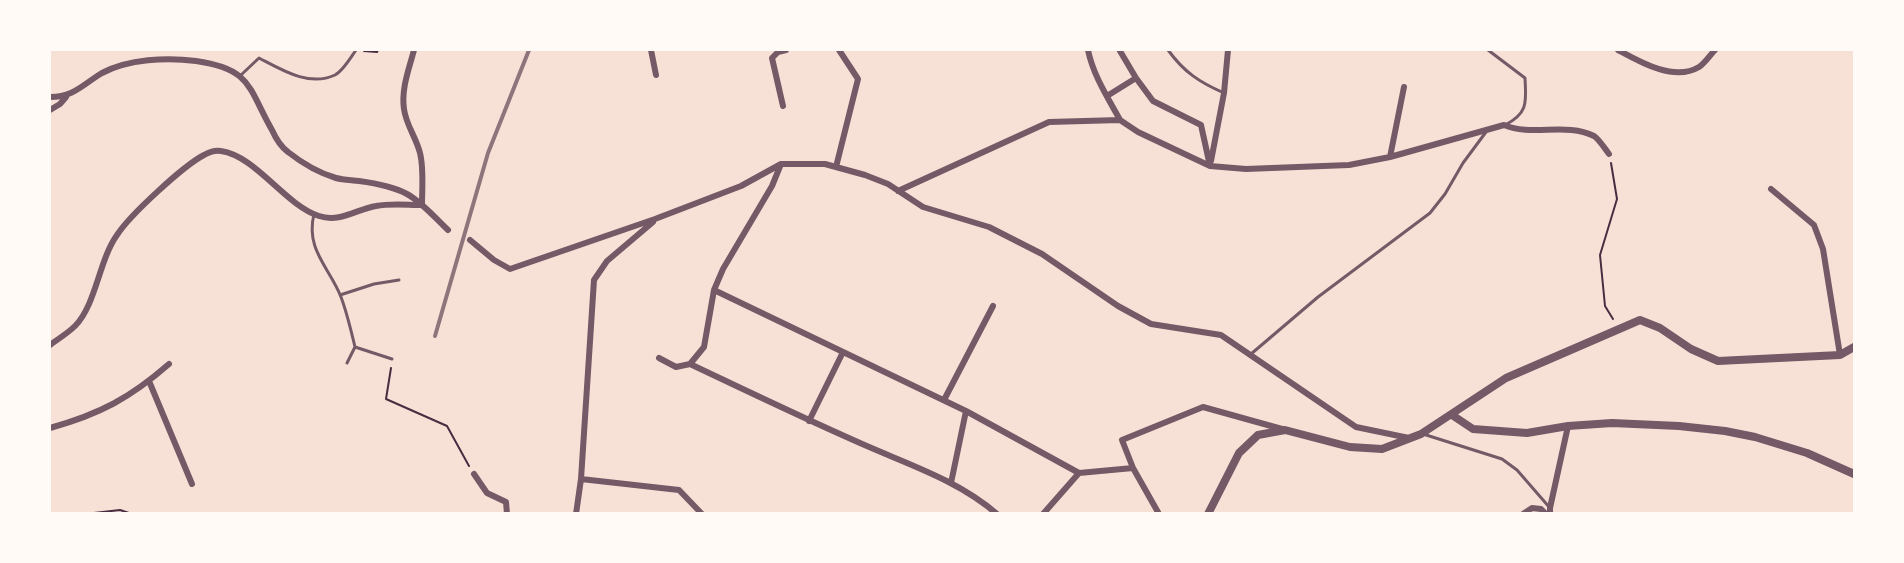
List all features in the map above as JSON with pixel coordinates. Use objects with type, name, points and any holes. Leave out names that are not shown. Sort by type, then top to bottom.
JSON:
[{"type":"street","points":[[414,50],[403,92],[403,108],[407,124],[421,155],[422,205]]},
{"type":"street","points":[[651,50],[656,75]]},
{"type":"street","points":[[783,106],[772,58],[777,51],[786,50]]},
{"type":"street","points":[[836,167],[858,79],[839,50]]},
{"type":"street","points":[[1088,50],[1090,60],[1120,120],[1138,132],[1210,166],[1246,169],[1349,165],[1390,157],[1504,125],[1514,129],[1566,130],[1595,136],[1609,154]]},
{"type":"street","points":[[1210,166],[1224,93],[1228,50]]},
{"type":"street","points":[[1618,50],[1639,62],[1659,69],[1679,72],[1690,71],[1701,66],[1715,50]]},
{"type":"street","points":[[1120,51],[1153,101],[1201,125],[1210,166]]},
{"type":"street","points":[[50,110],[66,97],[115,67],[145,61],[196,61],[217,66],[241,75],[251,87],[269,126],[286,151],[318,171],[337,178],[361,181],[406,193],[448,230]]},
{"type":"street","points":[[1107,96],[1136,78]]},
{"type":"street","points":[[1390,157],[1404,87]]},
{"type":"street","points":[[50,97],[66,97]]},
{"type":"street","points":[[898,191],[1049,122],[1120,120]]},
{"type":"street","points":[[50,345],[80,320],[116,235],[165,187],[204,154],[218,151],[230,153],[264,175],[288,197],[314,214],[327,218],[340,217],[375,206],[422,205]]},
{"type":"street","points":[[659,358],[676,368],[690,364],[704,347],[714,290],[723,269],[772,186],[781,164]]},
{"type":"street","points":[[470,240],[494,260],[510,269],[655,219],[741,186],[781,164],[825,164],[865,175],[898,191],[923,207],[989,227],[1042,255],[1118,306],[1151,324],[1221,335],[1356,427],[1409,438]]},
{"type":"street","points":[[1771,189],[1814,225],[1823,249],[1840,355]]},
{"type":"street","points":[[576,513],[581,479],[594,280],[607,261],[655,219]]},
{"type":"street","points":[[714,290],[966,411],[1079,473],[1133,468]]},
{"type":"street","points":[[944,400],[993,306]]},
{"type":"street","points":[[1159,513],[1133,468],[1122,440],[1203,407],[1350,447],[1382,449],[1421,434],[1506,378],[1640,320],[1660,328],[1691,349],[1719,361],[1840,355],[1854,347]]},
{"type":"street","points":[[809,421],[843,352]]},
{"type":"street","points":[[50,428],[106,409],[149,381],[169,364]]},
{"type":"street","points":[[690,364],[809,421],[951,483],[978,497],[998,513]]},
{"type":"street","points":[[149,381],[192,484]]},
{"type":"street","points":[[951,483],[966,411]]},
{"type":"street","points":[[1452,414],[1473,429],[1527,433],[1568,426],[1612,423],[1725,431],[1755,437],[1807,453],[1854,474]]},
{"type":"street","points":[[1523,513],[1532,508],[1549,512],[1568,426]]},
{"type":"street","points":[[1208,513],[1239,453],[1258,435],[1285,430]]},
{"type":"street","points":[[1043,513],[1079,473]]},
{"type":"street","points":[[474,474],[487,493],[506,502],[507,513]]},
{"type":"street","points":[[581,479],[679,490],[702,513]]},
{"type":"lane","points":[[241,75],[259,58],[286,72],[312,80],[336,74],[356,50]]},
{"type":"lane","points":[[1168,50],[1181,68],[1204,85],[1224,93]]},
{"type":"lane","points":[[1488,50],[1525,78],[1527,103],[1518,118],[1504,125]]},
{"type":"lane","points":[[1249,356],[1318,297],[1430,213],[1487,131]]},
{"type":"lane","points":[[314,214],[311,226],[319,259],[340,295],[356,347],[347,363]]},
{"type":"lane","points":[[340,295],[374,284],[399,280]]},
{"type":"lane","points":[[356,347],[392,359]]},
{"type":"lane","points":[[1421,434],[1502,459],[1517,470],[1549,512]]},
{"type":"path","points":[[356,50],[377,52],[378,50]]},
{"type":"path","points":[[1609,154],[1617,199],[1600,255],[1605,306],[1619,328]]},
{"type":"path","points":[[392,359],[386,399],[447,426],[474,474]]},
{"type":"path","points":[[85,513],[120,510],[132,513]]},
{"type":"railway","points":[[435,336],[488,153],[529,50]]}]
